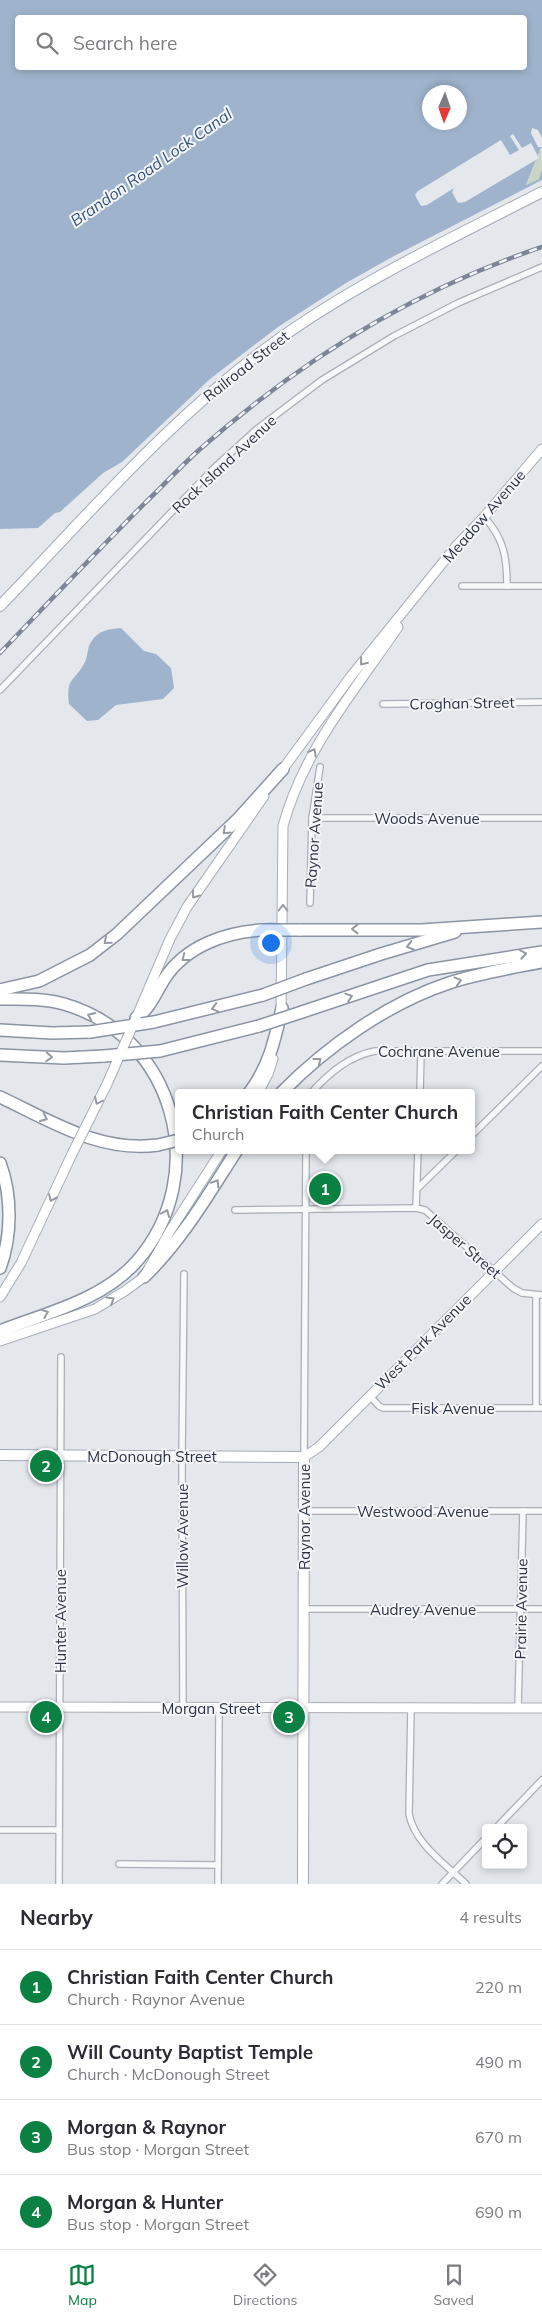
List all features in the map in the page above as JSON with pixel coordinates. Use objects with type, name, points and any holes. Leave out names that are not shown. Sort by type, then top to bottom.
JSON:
[{"type":"highway","points":[[0,990],[39,981],[90,955],[116,934],[239,818],[283,770]]},
{"type":"highway","points":[[136,1018],[144,1013],[166,976],[186,956],[203,945],[237,932],[262,930],[422,930],[542,922]]},
{"type":"highway","points":[[0,1030],[52,1033],[90,1032],[154,1022],[262,995],[381,954],[474,927]]},
{"type":"highway","points":[[0,1055],[64,1058],[160,1051],[259,1026],[428,970],[542,952]]},
{"type":"highway","points":[[285,1089],[296,1077],[371,1020],[403,1002],[448,983],[501,969],[542,962]]},
{"type":"highway","points":[[0,999],[36,999],[64,1004],[96,1017],[126,1037],[145,1060],[166,1097],[175,1128]]},
{"type":"highway","points":[[252,1089],[264,1070],[273,1045],[282,1008]]},
{"type":"highway","points":[[0,1097],[82,1136],[105,1144],[136,1147],[175,1141]]},
{"type":"highway","points":[[0,1331],[90,1296],[116,1279],[136,1262],[152,1241],[170,1203],[177,1154]]},
{"type":"highway","points":[[144,1277],[163,1258],[182,1234],[234,1154]]},
{"type":"highway","points":[[0,1162],[4,1173],[9,1208],[8,1239],[0,1268]]},
{"type":"main road","name":"Railroad Street","points":[[0,606],[165,433],[271,345],[314,315],[369,281],[542,192]]},
{"type":"main road","name":"McDonough Street","points":[[0,1455],[304,1457]]},
{"type":"main road","name":"Raynor Avenue","points":[[303,1884],[304,1457]]},
{"type":"street","name":"Rock Island Avenue","points":[[0,690],[207,476],[257,429],[322,380],[394,336],[458,303],[542,267]]},
{"type":"street","name":"Meadow Avenue","points":[[427,584],[457,545],[484,517],[542,449]]},
{"type":"street","points":[[484,517],[502,539],[508,559],[507,586]]},
{"type":"street","points":[[0,1297],[21,1263],[107,1084],[170,939],[186,907],[352,675],[427,584]]},
{"type":"street","points":[[260,1089],[276,1051],[282,1008],[283,826],[291,797],[313,751],[330,723],[377,659],[427,584]]},
{"type":"street","points":[[462,586],[542,586]]},
{"type":"street","name":"Croghan Street","points":[[383,704],[542,702]]},
{"type":"street","name":"Raynor Avenue","points":[[310,903],[312,818],[320,767]]},
{"type":"street","name":"Woods Avenue","points":[[312,818],[542,818]]},
{"type":"street","points":[[420,1089],[421,1050]]},
{"type":"street","name":"Cochrane Avenue","points":[[315,1089],[347,1060],[375,1051],[542,1051]]},
{"type":"street","points":[[475,1132],[542,1066]]},
{"type":"street","points":[[0,1341],[95,1309],[144,1277],[170,1231],[219,1154]]},
{"type":"street","name":"Raynor Avenue","points":[[304,1457],[306,1154]]},
{"type":"street","points":[[416,1208],[418,1154]]},
{"type":"street","points":[[417,1189],[453,1154]]},
{"type":"street","name":"Jasper Street","points":[[235,1210],[416,1208],[425,1210],[513,1288],[539,1295]]},
{"type":"street","name":"West Park Avenue","points":[[304,1457],[319,1447],[542,1224]]},
{"type":"street","name":"Willow Avenue","points":[[183,1708],[182,1456],[184,1274]]},
{"type":"street","points":[[539,1295],[539,1408]]},
{"type":"street","name":"Hunter Avenue","points":[[58,1884],[61,1357]]},
{"type":"street","name":"Fisk Avenue","points":[[369,1395],[379,1406],[384,1408],[539,1408]]},
{"type":"street","name":"Prairie Avenue","points":[[518,1708],[523,1511]]},
{"type":"street","name":"Westwood Avenue","points":[[304,1512],[542,1511]]},
{"type":"street","name":"Audrey Avenue","points":[[304,1609],[542,1609]]},
{"type":"street","name":"Morgan Street","points":[[0,1707],[542,1708]]},
{"type":"street","points":[[218,1884],[219,1708]]},
{"type":"street","points":[[411,1708],[409,1814],[412,1828],[420,1840],[466,1884]]},
{"type":"street","points":[[500,1824],[542,1780]]},
{"type":"street","points":[[0,1830],[59,1830]]},
{"type":"street","points":[[442,1884],[482,1842]]},
{"type":"street","points":[[119,1864],[218,1865]]},
{"type":"green space","points":[[541,147],[542,169],[539,179],[526,186]]},
{"type":"water","name":"Brandon Road Lock Canal","points":[[0,0],[542,0],[542,149],[541,147],[526,185],[539,179],[542,169],[542,180],[394,256],[346,283],[278,327],[210,379],[122,462],[103,473],[60,512],[55,513],[38,528],[0,529]]},
{"type":"water","points":[[121,628],[144,651],[156,654],[171,668],[174,688],[163,699],[116,705],[98,720],[87,721],[69,704],[70,684],[85,662],[89,647],[94,638],[104,631]]},
{"type":"pier","points":[[532,128],[538,130],[542,138],[542,147],[538,147],[531,133]]},
{"type":"pier","points":[[513,134],[522,148],[531,143],[539,158],[465,202],[458,203],[452,192],[454,188],[427,205],[421,206],[415,195],[418,191],[501,140],[510,155],[519,150],[510,136]]},
{"type":"railway","points":[[0,653],[185,463],[237,417],[277,387],[360,331],[404,307],[449,284],[495,264],[542,247]]},
{"type":"place","name":"Christian Faith Center Church","points":[[325,1189]]},
{"type":"place","name":"Will County Baptist Temple","points":[[46,1466]]},
{"type":"place","name":"Morgan & Hunter","points":[[46,1717]]},
{"type":"place","name":"Morgan & Raynor","points":[[289,1717]]}]
